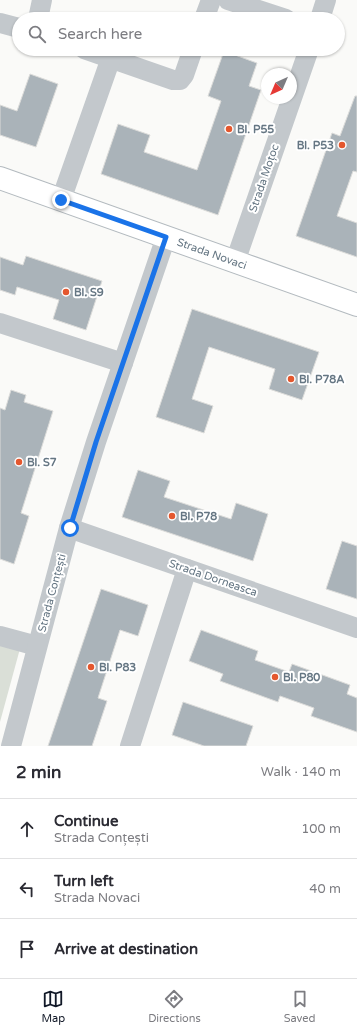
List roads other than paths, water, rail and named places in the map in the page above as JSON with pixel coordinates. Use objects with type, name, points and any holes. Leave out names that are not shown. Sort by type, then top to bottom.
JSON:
[{"type":"street","points":[[39,12],[42,0]]},
{"type":"street","points":[[207,12],[211,0]]},
{"type":"street","points":[[228,0],[265,12]]},
{"type":"street","points":[[322,12],[326,0]]},
{"type":"street","points":[[0,23],[12,26]]},
{"type":"street","points":[[106,56],[173,80],[180,80],[184,75],[191,56]]},
{"type":"street","name":"Strada Moțoc","points":[[235,262],[307,56]]},
{"type":"street","points":[[61,200],[112,58]]},
{"type":"street","name":"Strada Novaci","points":[[0,178],[357,305]]},
{"type":"street","name":"Strada Conțești","points":[[11,746],[37,646],[96,442],[166,237]]},
{"type":"street","points":[[0,323],[123,363]]},
{"type":"street","name":"Strada Dorneasca","points":[[70,528],[357,628]]},
{"type":"street","points":[[130,746],[187,569]]},
{"type":"street","points":[[0,636],[37,646]]},
{"type":"place","name":"Bl. P55","points":[[229,129]]},
{"type":"place","name":"Bl. P53","points":[[342,145]]},
{"type":"place","name":"Bl. S9","points":[[66,292]]},
{"type":"place","name":"Bl. P78A","points":[[291,379]]},
{"type":"place","name":"Bl. S7","points":[[19,462]]},
{"type":"place","name":"Bl. P78","points":[[172,516]]},
{"type":"place","name":"Bl. P83","points":[[91,667]]},
{"type":"place","name":"Bl. P80","points":[[275,677]]}]
